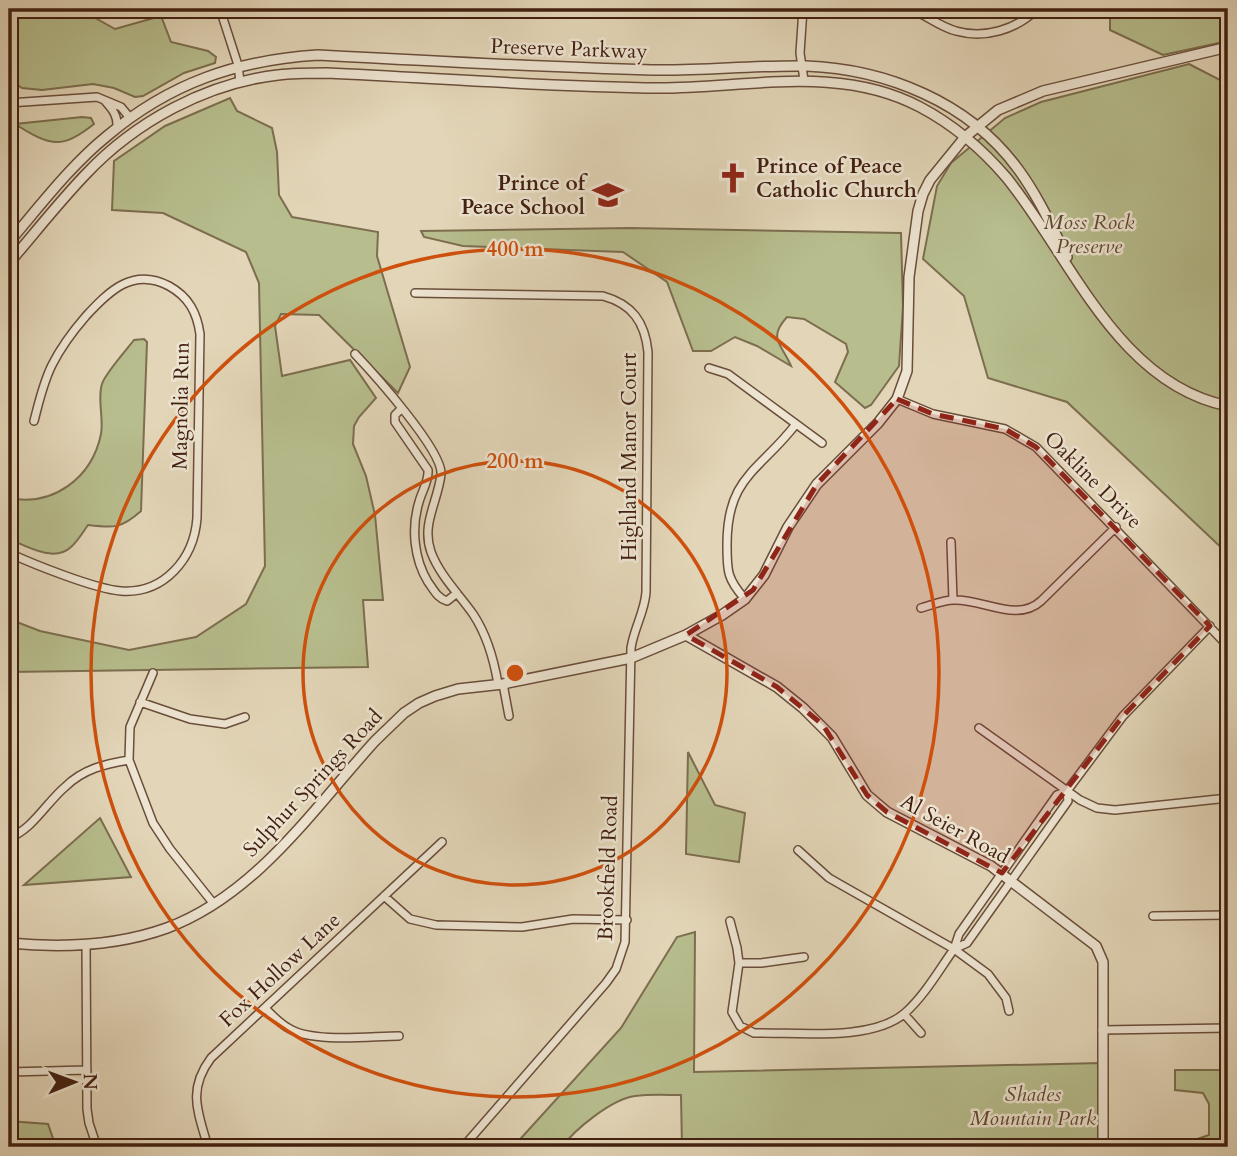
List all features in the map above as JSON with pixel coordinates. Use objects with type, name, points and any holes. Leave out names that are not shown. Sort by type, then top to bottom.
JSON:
[{"type":"street","points":[[220,9],[238,65],[240,82]]},
{"type":"street","points":[[649,9],[700,9]]},
{"type":"street","points":[[803,9],[804,80]]},
{"type":"street","points":[[911,9],[955,31],[979,33],[999,32],[1037,9]]},
{"type":"street","name":"Sulphur Springs Road","points":[[9,943],[86,945],[166,928],[214,903],[255,871],[285,843],[375,741],[404,713],[419,703],[435,695],[458,689],[501,684],[631,658],[686,635],[745,599],[764,575],[788,527],[817,484],[878,424],[897,399],[907,371],[909,277],[922,194],[965,137],[998,110],[1043,91],[1228,47]]},
{"type":"street","name":"Preserve Parkway","points":[[9,242],[71,170],[145,106],[184,85],[238,65],[283,57],[318,55],[654,70],[802,66],[851,70],[881,76],[914,88],[947,106],[976,127],[1002,149],[1029,185],[1087,296]]},
{"type":"street","name":"Preserve Parkway","points":[[9,263],[86,174],[131,134],[194,98],[240,82],[277,75],[327,73],[660,88],[804,80],[848,84],[887,93],[920,107],[965,137],[1007,178],[1087,296],[1126,344],[1184,392],[1207,402],[1228,406]]},
{"type":"street","points":[[9,103],[102,98],[121,107],[130,118]]},
{"type":"street","points":[[102,98],[114,110],[117,128]]},
{"type":"street","name":"Magnolia Run","points":[[9,553],[88,582],[124,591],[156,584],[173,573],[186,558],[194,541],[197,518],[200,334],[196,317],[187,299],[168,285],[154,281],[130,282],[110,290],[59,351],[46,378],[34,421]]},
{"type":"street","name":"Highland Manor Court","points":[[415,293],[603,296],[622,303],[638,317],[646,338],[649,391],[646,592],[645,603],[632,637],[631,658]]},
{"type":"street","points":[[355,354],[427,440],[440,466],[442,472],[428,521],[429,545],[441,571],[483,632],[509,716]]},
{"type":"street","points":[[709,368],[728,374],[822,443]]},
{"type":"street","name":"Oakline Drive","points":[[897,399],[933,414],[1005,429],[1036,447],[1228,646]]},
{"type":"street","points":[[401,409],[395,415],[395,422],[428,470],[415,521],[418,559],[423,573],[439,597],[447,601],[457,593]]},
{"type":"street","points":[[745,599],[730,582],[727,568],[727,534],[731,506],[744,479],[771,454],[796,424]]},
{"type":"street","points":[[921,608],[953,600],[1012,610],[1029,609],[1041,601],[1116,527]]},
{"type":"street","points":[[951,542],[953,600]]},
{"type":"street","points":[[730,921],[738,963],[732,1012],[740,1026],[754,1033],[857,1032],[882,1026],[904,1014],[929,985],[954,949],[959,934],[1057,795],[1067,791],[1123,716],[1210,626]]},
{"type":"street","name":"Al Seier Road","points":[[686,635],[777,687],[803,708],[832,737],[867,794],[887,812],[1002,873],[1096,946],[1103,962],[1103,1147]]},
{"type":"street","name":"Brookfield Road","points":[[463,1147],[606,983],[622,955],[627,920],[631,658]]},
{"type":"street","points":[[153,673],[130,727],[129,760],[153,823],[170,849],[214,903]]},
{"type":"street","points":[[141,702],[190,719],[225,724],[245,717]]},
{"type":"street","points":[[979,728],[1089,805],[1115,810],[1228,798]]},
{"type":"street","points":[[9,838],[23,830],[78,776],[100,765],[129,760]]},
{"type":"street","points":[[954,949],[967,943],[1012,881],[1068,801],[1067,791]]},
{"type":"street","points":[[1032,830],[1042,837]]},
{"type":"street","name":"Fox Hollow Lane","points":[[208,1147],[196,1101],[200,1074],[211,1058],[442,842]]},
{"type":"street","points":[[798,850],[829,878],[954,949],[994,981],[1006,998],[1009,1011]]},
{"type":"street","points":[[384,896],[410,919],[436,925],[522,927],[573,919],[627,920]]},
{"type":"street","points":[[975,912],[984,918]]},
{"type":"street","points":[[1153,916],[1228,915]]},
{"type":"street","points":[[86,945],[89,1123],[97,1147]]},
{"type":"street","points":[[738,963],[804,957]]},
{"type":"street","points":[[265,1008],[290,1029],[310,1036],[399,1036]]},
{"type":"street","points":[[904,1014],[921,1033]]},
{"type":"street","points":[[1102,1030],[1228,1028]]},
{"type":"street","points":[[9,1072],[87,1070]]},
{"type":"highlighted area","points":[[897,399],[933,414],[1005,429],[1036,447],[1210,626],[1123,716],[1002,873],[887,812],[867,795],[823,725],[777,687],[686,635],[753,590],[817,484]]},
{"type":"green space","points":[[9,9],[79,9],[115,29],[161,16],[171,42],[208,51],[216,57],[215,63],[184,73],[143,96],[135,97],[114,88],[93,84],[42,90],[22,88],[9,79]]},
{"type":"green space","points":[[1110,9],[1228,9],[1228,41],[1163,55],[1110,30]]},
{"type":"green space","name":"Moss Rock Preserve","points":[[1189,64],[1228,84],[1228,554],[1067,402],[988,378],[964,296],[923,259],[937,186],[951,163],[1005,118],[1041,102]]},
{"type":"green space","points":[[230,98],[237,111],[272,128],[277,152],[279,195],[292,217],[378,232],[377,256],[410,367],[398,393],[319,315],[281,314],[275,326],[282,376],[350,360],[376,398],[354,426],[353,444],[366,476],[375,515],[383,600],[363,600],[368,667],[9,672],[9,619],[40,631],[129,650],[196,637],[246,604],[265,566],[259,283],[246,252],[163,213],[112,210],[114,161],[165,126]]},
{"type":"green space","points":[[91,118],[94,124],[73,138],[55,142],[37,137],[15,124]]},
{"type":"green space","points":[[630,228],[901,233],[903,307],[899,366],[871,405],[865,408],[835,382],[848,352],[846,344],[804,319],[787,317],[778,331],[778,342],[791,366],[757,346],[735,337],[711,351],[693,351],[667,282],[623,252],[463,246],[424,237],[421,231]]},
{"type":"green space","points":[[144,339],[147,342],[141,511],[116,526],[88,525],[64,552],[40,552],[9,539],[9,498],[25,500],[55,493],[80,476],[89,464],[101,434],[100,396],[104,380],[134,340]]},
{"type":"green space","points":[[688,752],[715,805],[745,813],[739,862],[686,854]]},
{"type":"green space","points":[[100,818],[131,877],[24,885]]},
{"type":"green space","name":"Shades Mountain Park","points":[[695,932],[694,1072],[1101,1063],[1100,1147],[682,1147],[681,1095],[658,1095],[635,1096],[616,1103],[585,1124],[562,1147],[513,1147],[621,1028],[677,937]]},
{"type":"green space","points":[[1175,1070],[1228,1070],[1228,1147],[1184,1147],[1188,1142],[1209,1135],[1209,1104],[1203,1093],[1175,1090]]},
{"type":"green space","points":[[9,1121],[48,1124],[56,1147],[9,1147]]},
{"type":"place","name":"Prince of Peace Catholic Church","points":[[733,178]]},
{"type":"place","name":"Prince of Peace School","points":[[608,195]]}]
